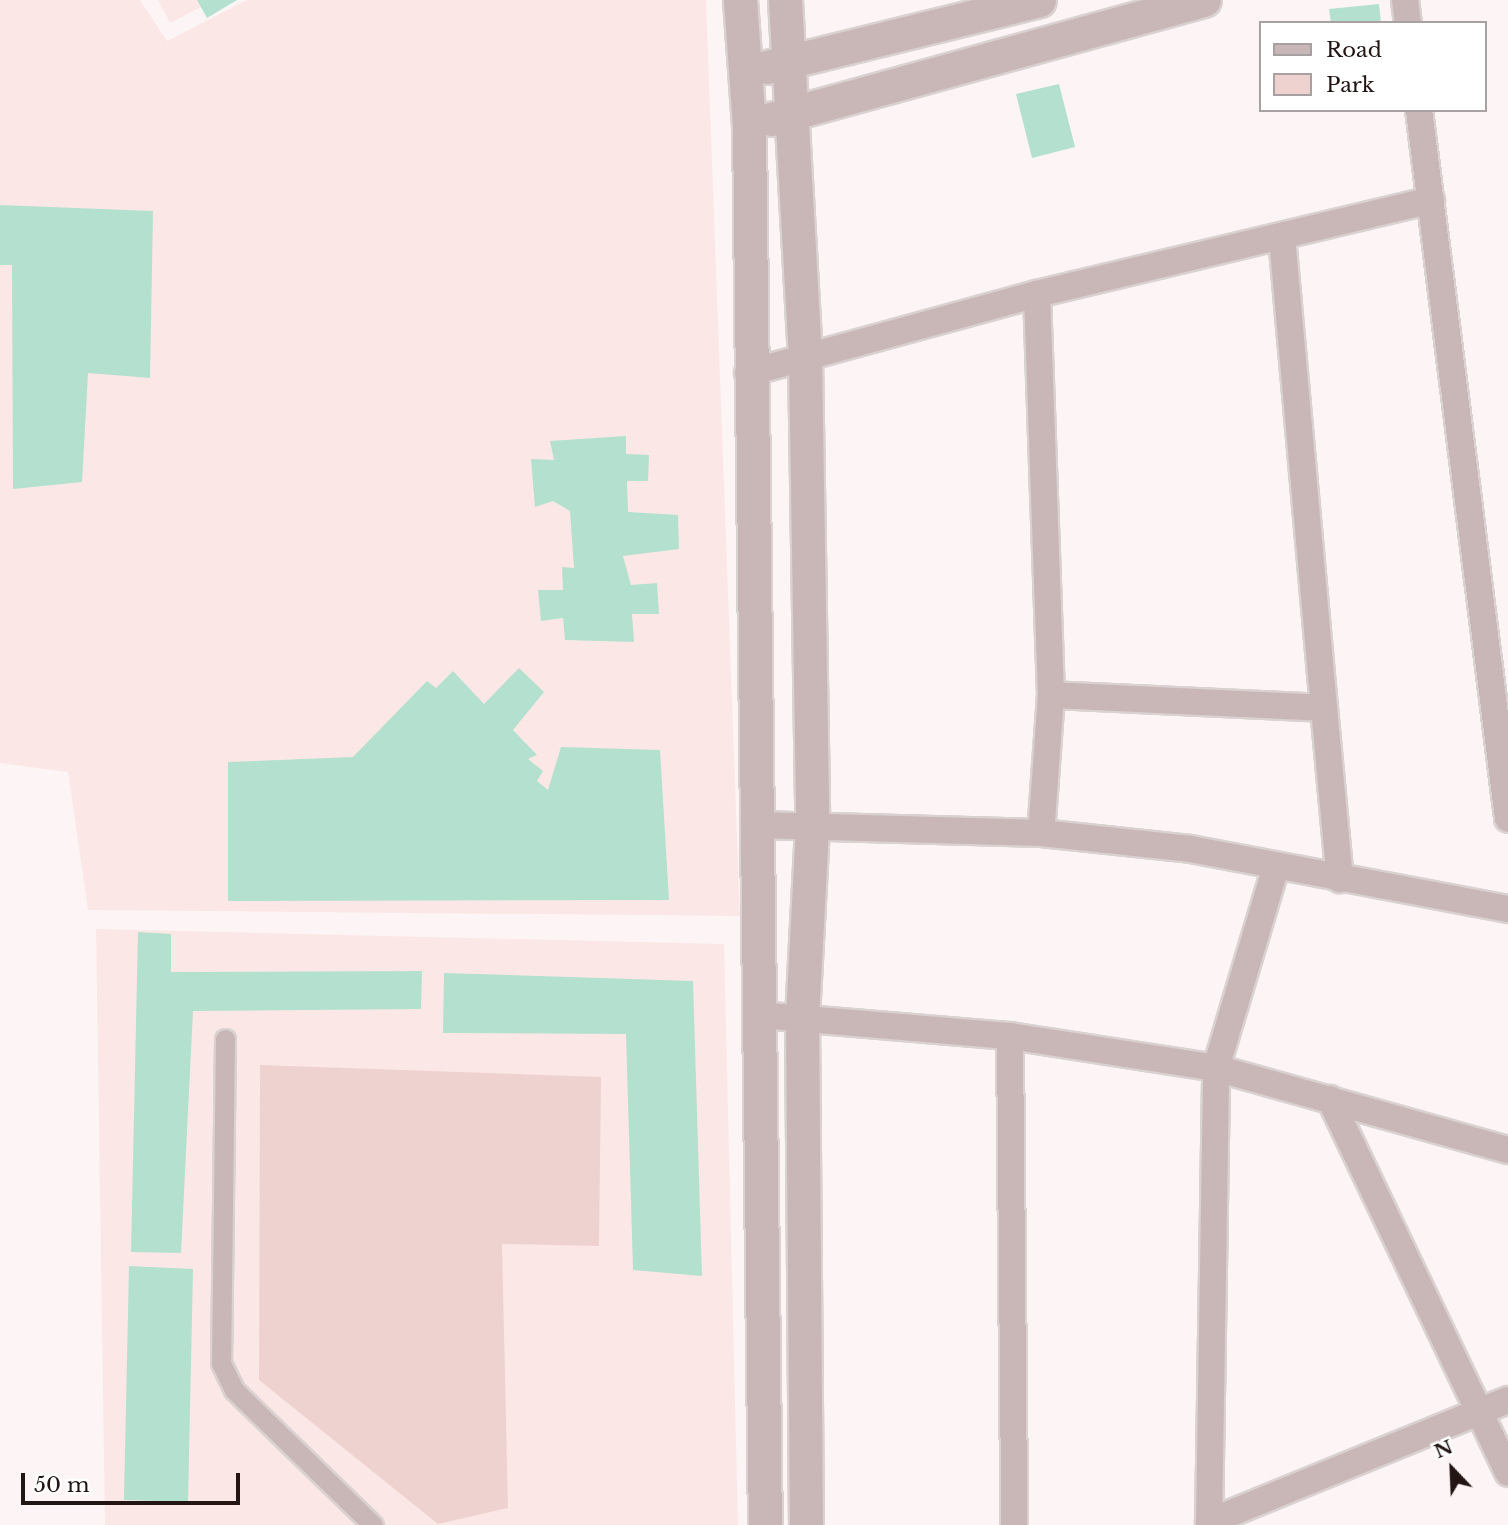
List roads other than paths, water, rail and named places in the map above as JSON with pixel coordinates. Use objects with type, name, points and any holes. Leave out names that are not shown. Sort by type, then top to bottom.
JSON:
[{"type":"street","points":[[740,0],[749,125],[748,373],[758,825],[765,1525]]},
{"type":"street","points":[[785,0],[805,357],[812,827],[803,1019],[806,1525]]},
{"type":"street","points":[[744,72],[1039,0]]},
{"type":"street","points":[[749,125],[1205,0]]},
{"type":"street","points":[[1405,0],[1408,21]]},
{"type":"street","points":[[1419,112],[1508,817]]},
{"type":"street","points":[[748,373],[1037,294],[1431,200]]},
{"type":"street","points":[[1282,236],[1340,879]]},
{"type":"street","points":[[1037,294],[1051,695],[1041,833]]},
{"type":"street","points":[[1051,695],[1324,708]]},
{"type":"street","points":[[758,825],[1041,833],[1191,849],[1508,909]]},
{"type":"street","points":[[1276,867],[1216,1068],[1209,1523],[1508,1400]]},
{"type":"street","points":[[759,1015],[1010,1036],[1216,1068],[1508,1150]]},
{"type":"street","points":[[1010,1036],[1014,1525]]},
{"type":"street","points":[[225,1039],[221,1363],[234,1390],[373,1525]]},
{"type":"street","points":[[1330,1099],[1508,1473]]}]
